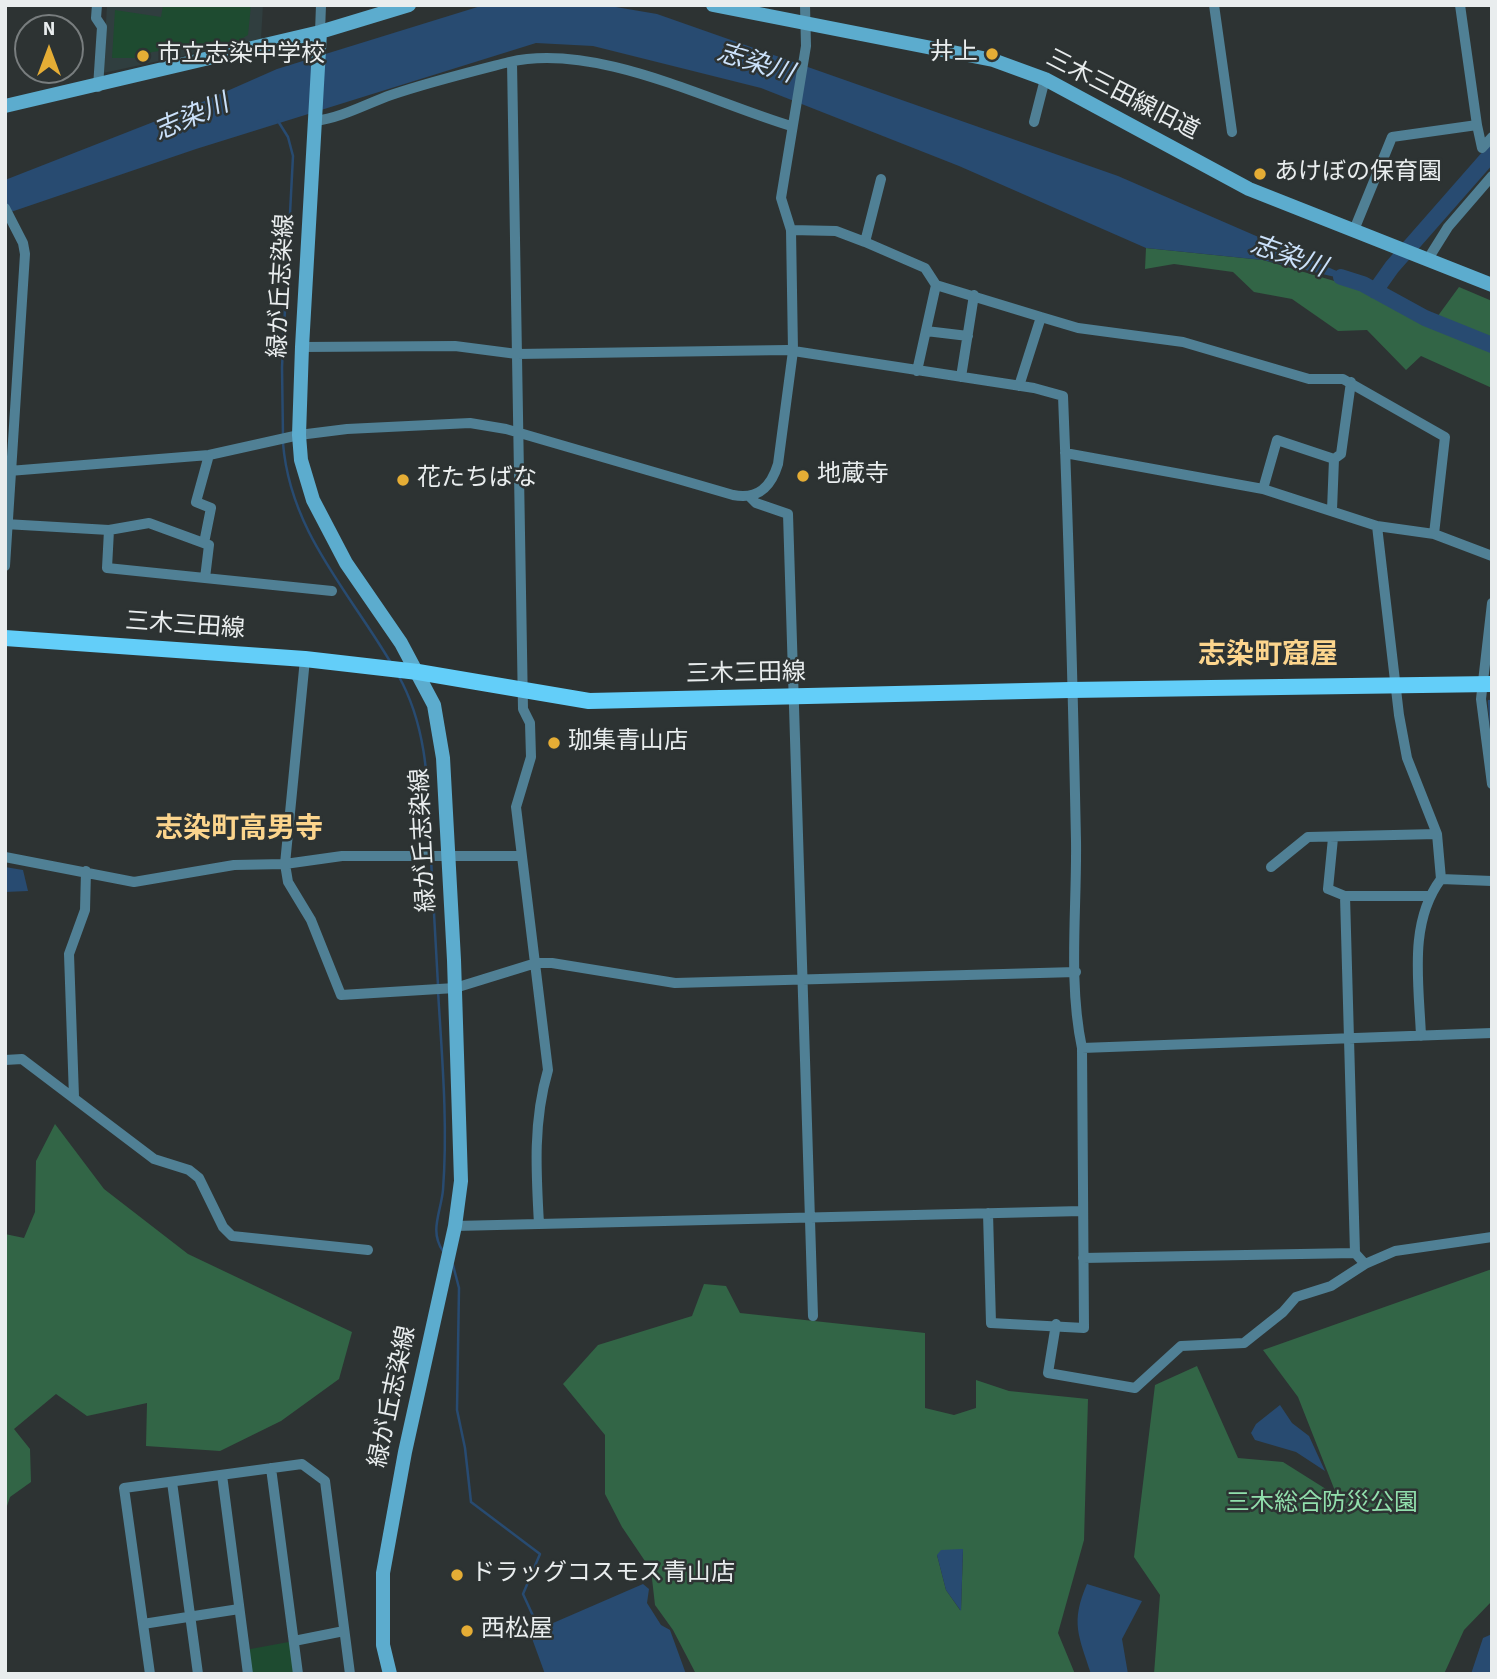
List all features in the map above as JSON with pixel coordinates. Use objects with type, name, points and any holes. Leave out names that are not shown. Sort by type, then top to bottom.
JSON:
[{"type":"main road","name":"三木三田線","points":[[5,638],[305,659],[418,672],[589,701],[1486,684]]},
{"type":"street","points":[[97,5],[96,18],[102,27],[98,87]]},
{"type":"street","points":[[320,32],[321,5]]},
{"type":"street","points":[[5,106],[98,87],[320,32],[380,9],[409,5]]},
{"type":"street","name":"三木三田線旧道","points":[[713,5],[982,57],[1045,79],[1249,189],[1492,285]]},
{"type":"street","points":[[750,497],[773,481],[793,351],[791,230],[781,198],[806,46],[805,5]]},
{"type":"street","points":[[1214,5],[1232,132]]},
{"type":"street","points":[[1460,5],[1482,148],[1492,137]]},
{"type":"street","name":"緑が丘志染線","points":[[320,32],[302,347],[299,435],[301,460],[313,500],[346,562],[418,672],[433,705],[443,758],[449,855],[461,1181],[455,1226],[405,1452],[383,1573],[383,1645],[390,1674]]},
{"type":"street","points":[[315,121],[328,120],[392,94],[512,62],[550,57],[620,68],[792,126]]},
{"type":"street","points":[[512,62],[523,709],[530,723],[533,741],[516,807],[548,1070],[540,1099],[535,1159],[539,1224]]},
{"type":"street","points":[[1034,122],[1045,79]]},
{"type":"street","points":[[1354,230],[1392,137],[1477,125]]},
{"type":"street","points":[[1428,259],[1448,227],[1492,176]]},
{"type":"street","points":[[866,242],[881,179]]},
{"type":"street","points":[[5,566],[25,254],[23,243],[7,213]]},
{"type":"street","points":[[791,230],[836,231],[925,268],[936,285],[1078,328],[1184,342],[1309,379],[1343,379],[1351,382],[1445,437],[1434,534]]},
{"type":"street","points":[[917,371],[936,285]]},
{"type":"street","points":[[961,377],[974,295]]},
{"type":"street","points":[[1019,386],[1041,317]]},
{"type":"street","points":[[926,331],[968,336]]},
{"type":"street","points":[[302,347],[455,346],[517,354],[793,351],[1019,386],[1063,396],[1076,844],[1076,972],[1082,1048],[1084,1328],[1056,1324],[991,1323],[988,1213]]},
{"type":"street","points":[[1332,510],[1335,459],[1341,454],[1351,382]]},
{"type":"street","points":[[9,471],[209,455],[299,435],[347,429],[470,423],[519,434],[733,495],[750,497],[756,503],[788,514],[813,1316]]},
{"type":"street","points":[[1263,489],[1276,440],[1335,459]]},
{"type":"street","points":[[1065,453],[1263,489],[1377,526],[1434,534],[1492,556]]},
{"type":"street","points":[[204,543],[211,508],[195,502],[209,455]]},
{"type":"street","points":[[6,524],[109,530],[149,523],[209,545],[205,578]]},
{"type":"street","points":[[1377,526],[1407,758],[1437,834],[1441,879],[1429,896],[1419,934],[1421,1036]]},
{"type":"street","points":[[109,530],[107,568],[332,591]]},
{"type":"street","points":[[1492,603],[1482,721],[1492,784]]},
{"type":"street","points":[[305,659],[285,864],[288,882],[312,920],[341,995],[454,988],[536,963],[552,963],[675,982],[1076,972]]},
{"type":"street","points":[[1271,867],[1308,837],[1437,834]]},
{"type":"street","points":[[1333,838],[1328,889],[1345,896],[1429,896]]},
{"type":"street","points":[[5,857],[134,882],[234,865],[285,864],[342,856],[522,856]]},
{"type":"street","points":[[74,1097],[69,954],[85,910],[86,871]]},
{"type":"street","points":[[1441,879],[1492,881]]},
{"type":"street","points":[[1345,896],[1355,1253],[1365,1264]]},
{"type":"street","points":[[1082,1048],[1492,1033]]},
{"type":"street","points":[[5,1060],[22,1059],[154,1159],[189,1170],[199,1178],[223,1227],[232,1236],[368,1250]]},
{"type":"street","points":[[455,1226],[1082,1211]]},
{"type":"street","points":[[1056,1324],[1048,1373],[1135,1388],[1181,1346],[1244,1343],[1283,1312],[1296,1297],[1331,1286],[1365,1264],[1395,1251],[1492,1237]]},
{"type":"street","points":[[1083,1258],[1355,1253]]},
{"type":"street","points":[[150,1674],[124,1489],[302,1464],[326,1482],[350,1674]]},
{"type":"street","points":[[271,1468],[298,1674]]},
{"type":"street","points":[[222,1475],[248,1674]]},
{"type":"street","points":[[172,1482],[198,1674]]},
{"type":"street","points":[[143,1624],[239,1609]]},
{"type":"street","points":[[294,1641],[344,1631]]},
{"type":"shaded area","name":"市立志染中学校","points":[[107,5],[263,5],[261,39],[103,73]]},
{"type":"green space","name":"市立志染中学校","points":[[163,5],[251,5],[248,35],[238,41],[152,52],[144,58],[112,58],[115,10],[161,17]]},
{"type":"green space","points":[[1146,248],[1263,260],[1348,285],[1432,324],[1459,287],[1492,301],[1492,388],[1421,356],[1406,370],[1367,330],[1338,331],[1292,299],[1254,292],[1233,272],[1174,264],[1145,269]]},
{"type":"green space","points":[[55,1124],[104,1189],[188,1254],[352,1332],[339,1379],[281,1421],[220,1451],[146,1446],[147,1403],[87,1416],[56,1394],[14,1429],[30,1449],[31,1482],[10,1497],[5,1512],[5,1234],[24,1238],[35,1212],[36,1161]]},
{"type":"green space","name":"三木総合防災公園","points":[[1492,1269],[1492,1601],[1464,1630],[1444,1674],[1154,1674],[1160,1595],[1134,1557],[1155,1385],[1197,1366],[1238,1458],[1283,1462],[1337,1496],[1298,1397],[1263,1350]]},
{"type":"green space","points":[[704,1284],[726,1286],[740,1313],[925,1333],[925,1408],[954,1415],[976,1408],[976,1380],[1009,1391],[1088,1399],[1084,1540],[1058,1633],[1075,1674],[696,1674],[673,1630],[655,1605],[651,1570],[622,1527],[605,1494],[605,1435],[563,1384],[598,1345],[692,1316]],"holes":[[[963,1550],[961,1610],[946,1590],[937,1555]]]},
{"type":"green space","points":[[294,1641],[298,1674],[248,1674],[245,1650]]},
{"type":"water","points":[[484,5],[604,5],[657,14],[1118,176],[1369,285],[1263,260],[1146,248],[959,166],[761,88],[593,46],[536,43],[196,149],[5,214],[5,180],[184,110],[277,69]]},
{"type":"water","points":[[5,867],[23,870],[28,891],[5,892]]},
{"type":"water","points":[[1280,1405],[1292,1423],[1309,1436],[1325,1471],[1296,1452],[1255,1440],[1251,1433],[1256,1424]]},
{"type":"water","points":[[963,1549],[961,1611],[946,1590],[937,1555],[941,1550]]},
{"type":"water","points":[[643,1584],[649,1589],[647,1603],[661,1625],[670,1630],[686,1674],[545,1674],[530,1633]]},
{"type":"water","points":[[1087,1584],[1142,1601],[1122,1639],[1128,1674],[1091,1674],[1078,1629],[1079,1609]]},
{"type":"water","points":[[1492,1634],[1492,1674],[1471,1674],[1483,1638]]},
{"type":"waterway","points":[[278,121],[288,137],[293,156],[282,367],[283,436]]},
{"type":"waterway","points":[[1375,291],[1392,267],[1492,153]]},
{"type":"waterway","name":"志染川","points":[[1341,277],[1363,284],[1425,318],[1492,345]]},
{"type":"waterway","points":[[283,443],[288,475],[309,532],[391,663]]},
{"type":"waterway","points":[[398,675],[416,717],[421,739],[431,852]]},
{"type":"waterway","points":[[1489,701],[1492,737]]},
{"type":"waterway","points":[[431,859],[438,985]]},
{"type":"waterway","points":[[438,991],[445,1140],[443,1190],[436,1229],[443,1251]]},
{"type":"waterway","points":[[453,1265],[459,1288],[457,1410],[465,1448],[471,1502],[540,1554],[523,1594],[540,1631]]},
{"type":"place","name":"井上","points":[[992,54]]},
{"type":"place","name":"市立志染中学校","points":[[143,56]]},
{"type":"place","name":"あけぼの保育園","points":[[1260,174]]},
{"type":"place","name":"地蔵寺","points":[[803,476]]},
{"type":"place","name":"花たちばな","points":[[403,480]]},
{"type":"place","name":"珈集青山店","points":[[554,743]]},
{"type":"place","name":"ドラッグコスモス青山店","points":[[457,1575]]},
{"type":"place","name":"西松屋","points":[[467,1631]]},
{"type":"district","name":"志染町窟屋","points":[[1268,657]]},
{"type":"district","name":"志染町高男寺","points":[[239,831]]}]
